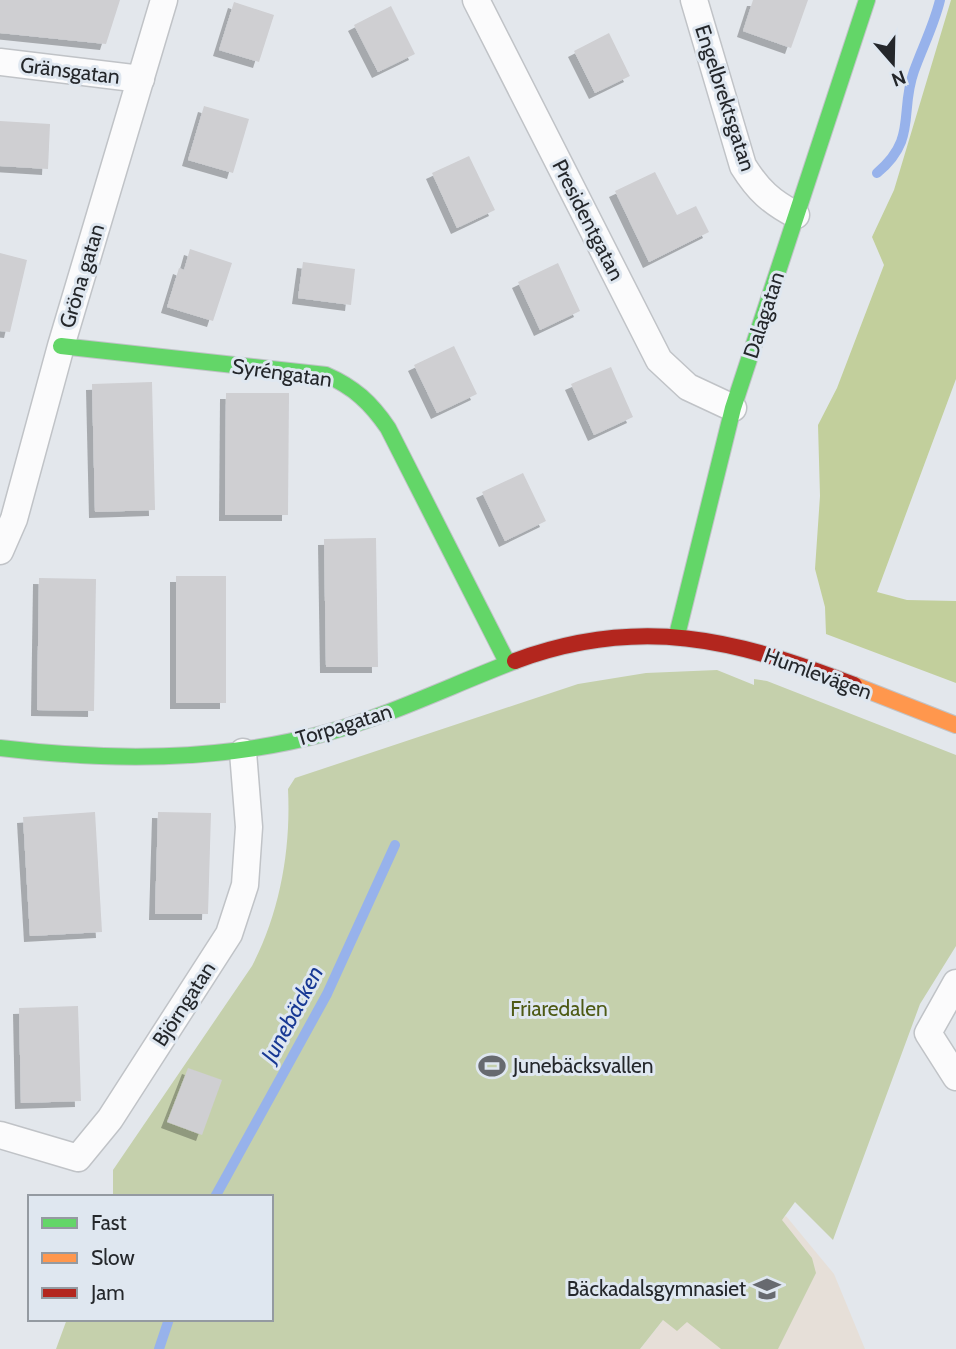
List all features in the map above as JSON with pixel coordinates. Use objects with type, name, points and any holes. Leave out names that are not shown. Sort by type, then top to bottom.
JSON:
[{"type":"street","name":"Gröna gatan","points":[[0,551],[14,519],[61,346],[164,0]]},
{"type":"street","name":"Presidentgatan","points":[[476,0],[659,360],[688,387],[733,408]]},
{"type":"street","name":"Engelbrektsgatan","points":[[694,0],[743,166],[758,190],[774,204],[796,215]]},
{"type":"street","name":"Dalagatan","points":[[677,635],[733,408],[867,0]]},
{"type":"street","name":"Gränsgatan","points":[[0,62],[141,79]]},
{"type":"street","name":"Syréngatan","points":[[61,346],[95,352],[326,375],[355,387],[375,407],[388,428],[507,662]]},
{"type":"street","name":"Torpagatan","points":[[0,748],[108,760],[243,752],[370,720],[507,662],[558,645],[627,635],[677,635]]},
{"type":"street","name":"Humlevägen","points":[[677,635],[750,648],[956,725]]},
{"type":"street","name":"Björngatan","points":[[0,1135],[78,1158],[110,1119],[229,934],[245,885],[249,827],[243,752]]},
{"type":"street","points":[[956,983],[928,1033],[956,1077]]},
{"type":"shaded area","name":"Bäckadalsgymnasiet","points":[[786,1216],[834,1274],[865,1349],[640,1349],[676,1304]]},
{"type":"green space","points":[[951,0],[956,0],[956,379],[877,592],[907,600],[956,601],[956,683],[826,634],[825,607],[815,569],[820,496],[818,425],[837,388],[884,265],[872,237],[894,190]]},
{"type":"green space","name":"Friaredalen","points":[[717,670],[754,685],[754,679],[767,681],[956,755],[956,946],[920,1004],[833,1240],[795,1202],[782,1220],[812,1258],[816,1273],[778,1349],[721,1349],[687,1322],[677,1331],[663,1320],[640,1349],[56,1349],[66,1321],[273,1321],[273,1195],[113,1195],[113,1170],[252,966],[262,945],[282,880],[288,835],[288,789],[295,778],[578,684],[646,673]]},
{"type":"building","points":[[0,0],[120,0],[106,44],[0,33]]},
{"type":"building","points":[[753,0],[808,0],[791,48],[743,31]]},
{"type":"building","points":[[234,2],[274,15],[259,62],[219,50]]},
{"type":"building","points":[[391,6],[415,54],[378,72],[354,25]]},
{"type":"building","points":[[609,33],[630,76],[595,93],[574,51]]},
{"type":"building","points":[[204,106],[249,119],[233,173],[188,160]]},
{"type":"building","points":[[0,121],[50,124],[48,169],[0,166]]},
{"type":"building","points":[[469,156],[495,210],[457,228],[432,173]]},
{"type":"building","points":[[655,172],[677,215],[696,206],[709,232],[649,262],[615,191]]},
{"type":"building","points":[[190,249],[232,263],[213,321],[167,307],[179,268],[184,270]]},
{"type":"building","points":[[0,253],[27,260],[10,332],[0,331]]},
{"type":"building","points":[[303,262],[355,269],[351,305],[298,298]]},
{"type":"building","points":[[558,263],[580,311],[540,330],[518,282]]},
{"type":"building","points":[[454,346],[477,394],[437,413],[414,365]]},
{"type":"building","points":[[611,367],[633,417],[594,435],[571,384]]},
{"type":"building","points":[[152,382],[155,510],[95,512],[92,384]]},
{"type":"building","points":[[226,393],[289,393],[288,515],[225,515]]},
{"type":"building","points":[[523,473],[546,521],[505,541],[482,492]]},
{"type":"building","points":[[376,538],[378,667],[326,667],[324,539]]},
{"type":"building","points":[[176,576],[226,576],[226,703],[176,703]]},
{"type":"building","points":[[39,578],[96,579],[94,711],[37,710]]},
{"type":"building","points":[[95,812],[102,932],[30,936],[23,817]]},
{"type":"building","points":[[158,812],[211,813],[208,914],[155,914]]},
{"type":"building","points":[[78,1006],[81,1101],[21,1103],[19,1008]]},
{"type":"building","points":[[188,1068],[222,1080],[202,1135],[167,1122]]},
{"type":"waterway","name":"Junebäcken","points":[[877,173],[890,161],[903,137],[914,71],[940,0]]},
{"type":"waterway","name":"Junebäcken","points":[[216,1195],[327,994],[395,845]]},
{"type":"waterway","name":"Junebäcken","points":[[159,1349],[168,1321]]},
{"type":"traffic: fast","points":[[677,635],[733,408],[867,0]]},
{"type":"traffic: fast","points":[[61,346],[326,375],[353,390],[368,403],[388,428],[507,662]]},
{"type":"traffic: fast","points":[[0,748],[123,757],[205,754],[286,743],[350,726],[398,709],[515,661]]},
{"type":"traffic: slow","points":[[854,685],[956,725]]},
{"type":"traffic: jam","points":[[515,661],[560,647],[604,639],[645,636],[686,638],[768,655],[854,685]]},
{"type":"place","name":"Junebäcksvallen","points":[[492,1066]]},
{"type":"place","name":"Bäckadalsgymnasiet","points":[[767,1289]]}]
